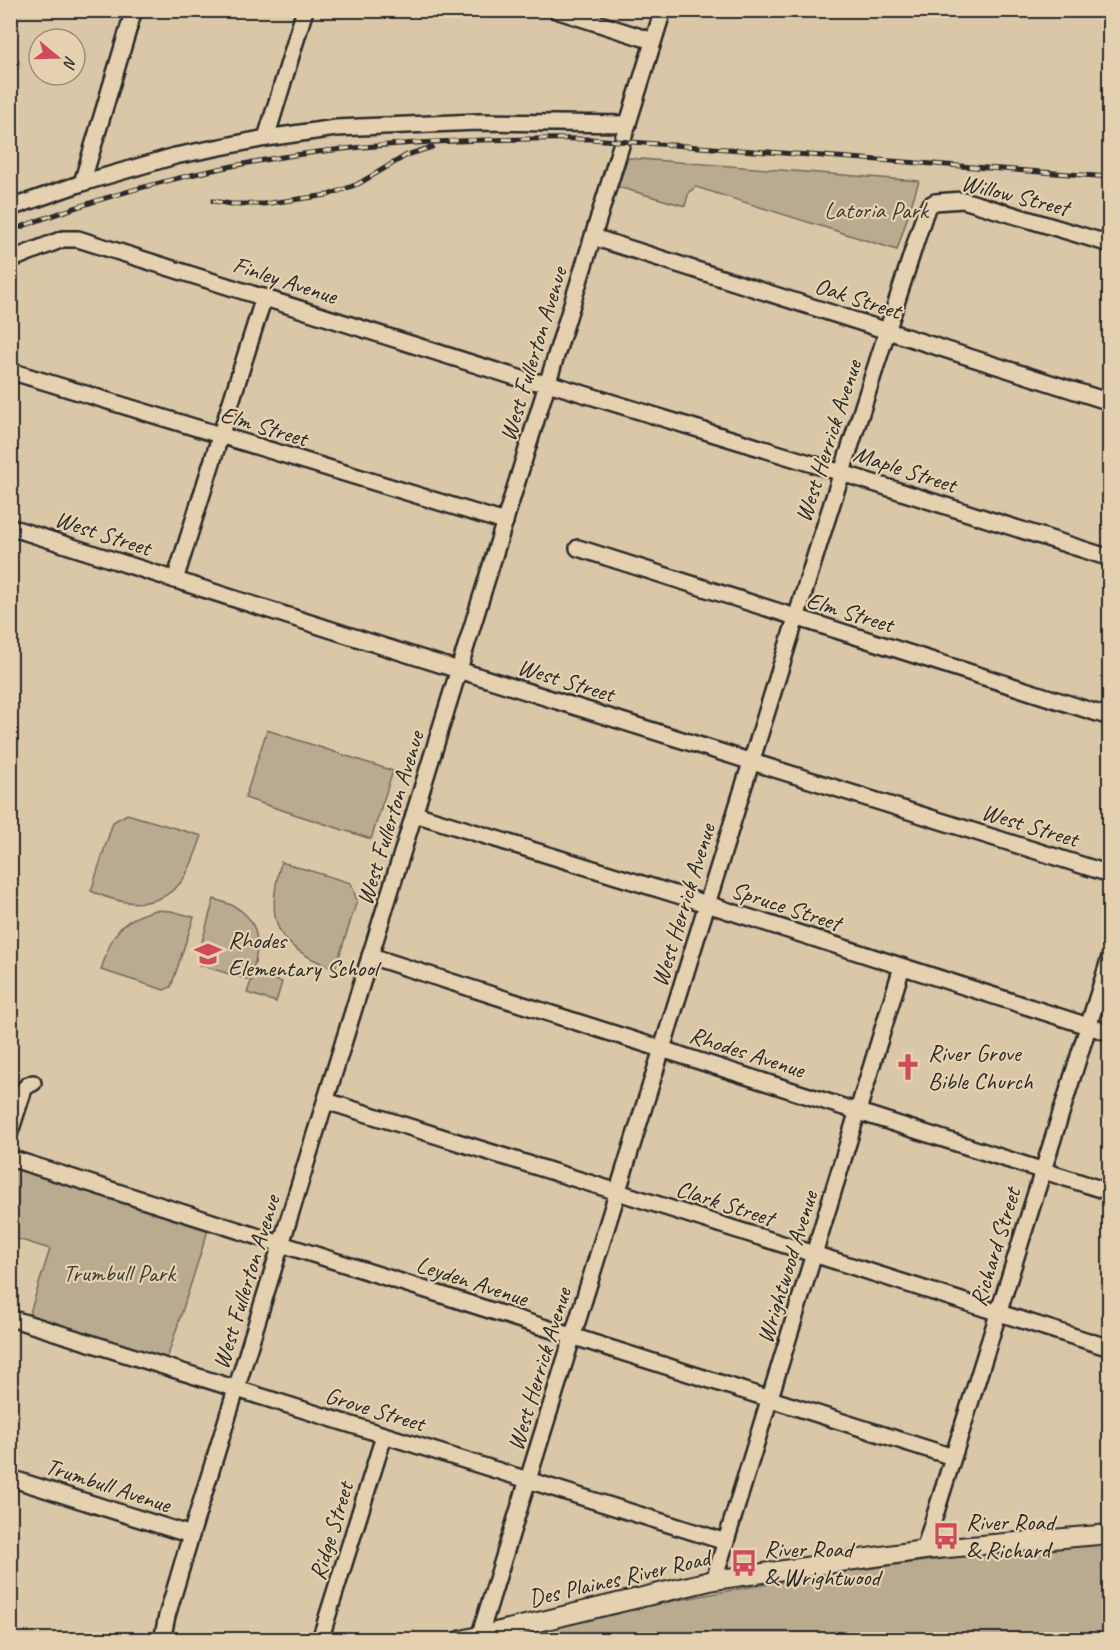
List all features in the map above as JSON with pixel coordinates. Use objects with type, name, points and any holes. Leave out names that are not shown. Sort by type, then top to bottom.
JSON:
[{"type":"main road","name":"Des Plaines River Road","points":[[471,1637],[714,1580],[924,1550],[1110,1534]]},
{"type":"street","points":[[82,183],[134,10]]},
{"type":"street","points":[[266,138],[305,10]]},
{"type":"street","points":[[556,10],[653,41]]},
{"type":"street","name":"West Fullerton Avenue","points":[[162,1640],[191,1535],[663,10]]},
{"type":"street","points":[[10,208],[82,183],[175,156],[266,138],[336,128],[478,122],[628,124]]},
{"type":"street","name":"Willow Street","points":[[944,200],[963,200],[986,205],[1110,244]]},
{"type":"street","name":"West Herrick Avenue","points":[[471,1637],[528,1480],[910,258],[925,213],[930,205],[944,200]]},
{"type":"street","name":"Oak Street","points":[[593,237],[1110,402]]},
{"type":"street","name":"Finley Avenue","points":[[10,260],[63,239],[73,238],[528,381],[548,383]]},
{"type":"street","points":[[175,580],[264,297]]},
{"type":"street","name":"Elm Street","points":[[10,371],[505,522]]},
{"type":"street","name":"Maple Street","points":[[548,383],[1110,558]]},
{"type":"street","name":"West Street","points":[[10,528],[1110,874]]},
{"type":"street","name":"Elm Street","points":[[578,548],[1110,717]]},
{"type":"street","name":"Spruce Street","points":[[415,814],[707,904],[1110,1033]]},
{"type":"street","name":"Rhodes Avenue","points":[[370,956],[1110,1192]]},
{"type":"street","name":"Richard Street","points":[[924,1550],[1110,957]]},
{"type":"street","name":"Wrightwood Avenue","points":[[714,1580],[902,967]]},
{"type":"street","points":[[10,1132],[24,1089],[33,1083]]},
{"type":"street","name":"Clark Street","points":[[326,1101],[1110,1348]]},
{"type":"street","name":"Leyden Avenue","points":[[10,1158],[953,1457]]},
{"type":"street","name":"Grove Street","points":[[10,1318],[726,1542]]},
{"type":"street","name":"Ridge Street","points":[[320,1640],[384,1436]]},
{"type":"street","name":"Trumbull Avenue","points":[[10,1478],[191,1535]]},
{"type":"green space","points":[[11,55],[19,62],[11,91]]},
{"type":"green space","name":"Latoria Park","points":[[628,158],[919,181],[897,250],[696,187],[689,192],[685,206],[618,187]]},
{"type":"green space","points":[[267,730],[393,771],[371,839],[245,798]]},
{"type":"green space","points":[[127,814],[202,836],[185,877],[161,898],[138,903],[126,902],[91,891],[113,822]]},
{"type":"green space","points":[[281,862],[351,883],[357,901],[335,969],[299,951],[287,941],[280,930],[275,917],[274,902]]},
{"type":"green space","points":[[214,899],[237,908],[248,917],[253,925],[257,952],[250,980],[199,965],[197,959]]},
{"type":"green space","points":[[156,910],[194,917],[171,987],[164,990],[101,970],[109,947],[118,931],[133,919]]},
{"type":"green space","points":[[254,973],[282,982],[276,1002],[247,993]]},
{"type":"green space","name":"Trumbull Park","points":[[10,1165],[209,1227],[166,1362],[28,1319],[50,1249],[11,1237]]},
{"type":"green space","points":[[1109,1543],[1109,1639],[508,1640],[625,1610],[848,1571],[973,1555]]},
{"type":"shaded area","points":[[1109,1632],[1109,1639],[1060,1639]]},
{"type":"railway","points":[[10,231],[110,197],[213,170],[282,157],[358,147],[435,142],[590,139],[1110,177]]},
{"type":"railway","points":[[213,201],[231,204],[263,204],[328,195],[358,184],[407,155],[432,147]]},
{"type":"place","name":"Rhodes Elementary School","points":[[208,954]]},
{"type":"place","name":"River Grove Bible Church","points":[[908,1067]]},
{"type":"place","name":"River Road & Richard","points":[[946,1536]]},
{"type":"place","name":"River Road & Wrightwood","points":[[744,1563]]}]
